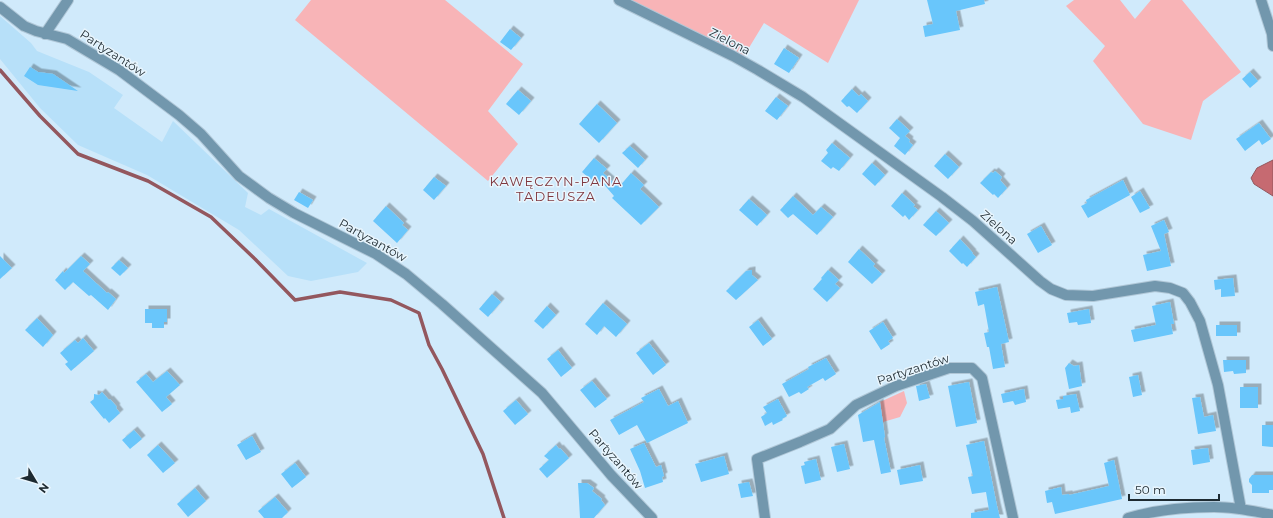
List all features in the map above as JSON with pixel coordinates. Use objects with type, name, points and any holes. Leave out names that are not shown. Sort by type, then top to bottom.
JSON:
[{"type":"street","points":[[45,34],[68,0]]},
{"type":"street","name":"Zielona","points":[[619,0],[733,56],[802,97],[973,220],[1040,281],[1051,289],[1066,295],[1094,296],[1155,286],[1170,288],[1183,293],[1190,302],[1200,321],[1218,385],[1241,509]]},
{"type":"street","points":[[1261,0],[1272,34],[1273,46]]},
{"type":"street","name":"Partyzantów","points":[[0,7],[24,26],[45,34],[67,38],[118,70],[179,115],[200,134],[239,176],[269,198],[294,213],[376,254],[406,274],[542,393],[611,475],[652,518]]},
{"type":"street","name":"Partyzantów","points":[[765,518],[757,459],[830,429],[856,405],[896,386],[949,368],[972,368],[982,378],[1013,518]]},
{"type":"street","points":[[1128,518],[1171,509],[1214,507],[1241,509],[1273,515]]},
{"type":"shaded area","points":[[311,0],[445,0],[523,64],[488,111],[518,144],[488,181],[295,20]]},
{"type":"shaded area","points":[[628,0],[859,0],[828,63],[764,23],[744,56]]},
{"type":"shaded area","points":[[1074,0],[1120,0],[1135,19],[1151,0],[1182,0],[1241,72],[1203,101],[1191,140],[1143,124],[1093,61],[1105,46],[1066,6]]},
{"type":"shaded area","points":[[0,16],[31,43],[37,51],[89,72],[123,95],[114,108],[162,142],[173,121],[248,193],[245,207],[261,215],[269,209],[367,263],[358,272],[311,281],[288,276],[239,230],[147,175],[78,145],[40,108],[0,59]]},
{"type":"shaded area","points":[[1273,160],[1273,196],[1254,184],[1251,178],[1257,168]]},
{"type":"shaded area","points":[[904,391],[907,403],[900,417],[883,422],[880,402]]},
{"type":"building","points":[[927,0],[984,0],[985,4],[956,11],[960,30],[925,37],[923,26],[933,24]]},
{"type":"building","points":[[510,29],[521,38],[511,50],[500,42]]},
{"type":"building","points":[[784,48],[799,58],[789,73],[774,64]]},
{"type":"building","points":[[30,67],[38,72],[53,74],[78,91],[38,85],[24,76]]},
{"type":"building","points":[[1250,72],[1258,81],[1250,88],[1242,79]]},
{"type":"building","points":[[852,89],[859,96],[861,94],[868,101],[857,113],[841,101]]},
{"type":"building","points":[[518,90],[531,101],[519,115],[506,104]]},
{"type":"building","points":[[776,97],[788,106],[777,120],[765,111]]},
{"type":"building","points":[[597,104],[617,123],[599,143],[579,124]]},
{"type":"building","points":[[897,119],[910,131],[905,136],[913,145],[905,155],[894,146],[900,138],[889,128]]},
{"type":"building","points":[[1259,123],[1271,139],[1262,145],[1259,140],[1245,151],[1236,139]]},
{"type":"building","points":[[832,143],[850,158],[839,171],[833,167],[831,169],[821,161],[828,153],[826,150]]},
{"type":"building","points":[[630,146],[645,160],[638,168],[622,153]]},
{"type":"building","points":[[945,154],[959,167],[948,179],[934,166]]},
{"type":"building","points":[[594,158],[607,169],[603,173],[619,187],[631,173],[644,185],[640,189],[659,207],[641,225],[612,198],[614,196],[601,181],[597,185],[582,172]]},
{"type":"building","points":[[872,163],[885,175],[875,186],[862,174]]},
{"type":"building","points":[[995,171],[1002,177],[1000,180],[1007,188],[998,198],[980,183],[991,172],[993,173]]},
{"type":"building","points":[[434,177],[446,186],[434,200],[423,190]]},
{"type":"building","points":[[1123,180],[1130,195],[1088,218],[1081,206],[1087,203],[1086,200]]},
{"type":"building","points":[[1140,191],[1150,208],[1140,213],[1131,197]]},
{"type":"building","points":[[299,192],[313,200],[308,208],[294,200]]},
{"type":"building","points":[[902,193],[915,205],[913,206],[918,210],[909,220],[905,215],[903,217],[891,206]]},
{"type":"building","points":[[793,196],[813,215],[821,207],[833,217],[817,235],[793,214],[788,218],[780,210]]},
{"type":"building","points":[[749,199],[767,215],[757,226],[739,210]]},
{"type":"building","points":[[386,206],[404,223],[402,225],[408,230],[397,243],[373,221]]},
{"type":"building","points":[[936,211],[949,223],[936,236],[923,225]]},
{"type":"building","points":[[1164,220],[1169,232],[1164,234],[1171,266],[1147,271],[1143,255],[1161,251],[1151,226]]},
{"type":"building","points":[[1041,226],[1052,245],[1038,253],[1027,234]]},
{"type":"building","points":[[960,239],[976,257],[967,267],[949,251]]},
{"type":"building","points":[[859,249],[875,264],[873,266],[882,274],[872,284],[848,262]]},
{"type":"building","points":[[0,256],[12,268],[0,279]]},
{"type":"building","points":[[81,256],[90,264],[83,271],[107,293],[108,292],[116,299],[108,310],[73,282],[65,290],[55,280]]},
{"type":"building","points":[[119,260],[128,268],[120,276],[111,268]]},
{"type":"building","points":[[752,270],[752,275],[758,280],[736,300],[726,291],[746,271]]},
{"type":"building","points":[[828,270],[839,280],[835,284],[840,288],[827,302],[813,289]]},
{"type":"building","points":[[1233,278],[1235,296],[1221,297],[1221,289],[1215,290],[1214,280]]},
{"type":"building","points":[[997,287],[1009,342],[1001,344],[1005,367],[993,369],[989,347],[987,347],[984,333],[989,332],[984,304],[978,306],[975,292]]},
{"type":"building","points":[[492,294],[501,302],[488,317],[479,309]]},
{"type":"building","points":[[1170,302],[1174,324],[1171,324],[1173,334],[1134,342],[1131,330],[1156,325],[1152,306]]},
{"type":"building","points":[[603,303],[627,324],[616,337],[604,326],[597,335],[585,324]]},
{"type":"building","points":[[547,306],[556,315],[543,329],[534,321]]},
{"type":"building","points":[[145,309],[167,309],[167,322],[164,322],[164,328],[152,328],[152,323],[145,323]]},
{"type":"building","points":[[1089,309],[1091,323],[1078,325],[1077,322],[1069,323],[1067,313]]},
{"type":"building","points":[[37,318],[53,335],[43,347],[25,330]]},
{"type":"building","points":[[758,320],[772,339],[763,346],[749,327]]},
{"type":"building","points":[[883,322],[893,338],[888,341],[890,344],[881,350],[869,331]]},
{"type":"building","points":[[1216,325],[1237,325],[1237,336],[1216,336]]},
{"type":"building","points":[[83,338],[94,351],[71,371],[65,364],[68,362],[60,353],[75,340],[78,343]]},
{"type":"building","points":[[649,343],[666,365],[653,375],[636,353]]},
{"type":"building","points":[[558,350],[572,368],[561,377],[547,359]]},
{"type":"building","points":[[826,358],[836,374],[825,381],[823,378],[807,387],[809,389],[801,394],[799,392],[789,397],[782,384],[809,369],[808,367]]},
{"type":"building","points":[[1223,360],[1246,360],[1246,373],[1234,374],[1233,371],[1224,372]]},
{"type":"building","points":[[1069,363],[1074,366],[1079,365],[1082,386],[1069,389],[1065,368]]},
{"type":"building","points":[[167,371],[180,385],[166,397],[172,404],[162,412],[136,382],[146,374],[153,382]]},
{"type":"building","points":[[1138,375],[1142,395],[1133,397],[1129,377]]},
{"type":"building","points":[[592,381],[607,399],[595,408],[580,390]]},
{"type":"building","points":[[969,382],[977,423],[956,427],[948,386]]},
{"type":"building","points":[[926,384],[930,398],[919,401],[916,386]]},
{"type":"building","points":[[1240,387],[1258,387],[1258,408],[1240,408]]},
{"type":"building","points":[[659,389],[668,406],[678,401],[688,423],[647,443],[637,425],[619,435],[610,420],[644,402],[641,398]]},
{"type":"building","points":[[1024,389],[1026,402],[1015,405],[1013,401],[1003,403],[1001,394]]},
{"type":"building","points":[[102,392],[117,407],[116,408],[120,413],[109,423],[90,402],[94,399],[94,394],[99,395]]},
{"type":"building","points":[[1076,394],[1080,411],[1071,413],[1070,407],[1058,409],[1056,400],[1063,399],[1063,396]]},
{"type":"building","points":[[1200,397],[1204,417],[1213,415],[1216,431],[1198,434],[1192,398]]},
{"type":"building","points":[[778,399],[787,416],[782,419],[783,420],[773,425],[772,422],[765,426],[761,417],[767,413],[763,407]]},
{"type":"building","points":[[516,400],[528,414],[515,425],[503,411]]},
{"type":"building","points":[[880,402],[884,438],[891,472],[881,474],[874,440],[863,442],[858,415]]},
{"type":"building","points":[[1262,425],[1273,425],[1273,447],[1262,446]]},
{"type":"building","points":[[134,430],[142,439],[130,449],[122,440]]},
{"type":"building","points":[[252,436],[261,452],[246,460],[237,445]]},
{"type":"building","points":[[984,441],[1000,518],[971,518],[971,513],[989,510],[986,492],[972,494],[968,477],[973,476],[966,445]]},
{"type":"building","points":[[644,443],[656,467],[661,465],[664,476],[662,477],[663,482],[645,488],[640,471],[630,449]]},
{"type":"building","points":[[844,444],[850,469],[837,472],[831,447]]},
{"type":"building","points":[[158,445],[175,463],[163,473],[147,455]]},
{"type":"building","points":[[556,445],[569,458],[547,478],[539,469],[549,460],[544,456]]},
{"type":"building","points":[[1208,448],[1210,462],[1193,465],[1191,450]]},
{"type":"building","points":[[724,456],[729,474],[701,482],[695,464]]},
{"type":"building","points":[[816,459],[821,480],[805,484],[801,466],[805,465],[804,462]]},
{"type":"building","points":[[1114,460],[1122,499],[1055,514],[1052,502],[1047,503],[1045,491],[1061,487],[1062,495],[1069,495],[1109,486],[1104,463]]},
{"type":"building","points":[[295,463],[306,477],[292,488],[281,474]]},
{"type":"building","points":[[920,465],[923,481],[900,485],[897,470]]},
{"type":"building","points":[[1252,475],[1273,475],[1273,490],[1269,490],[1269,493],[1252,493],[1252,485],[1249,482],[1249,479]]},
{"type":"building","points":[[749,482],[753,496],[741,498],[738,484]]},
{"type":"building","points":[[578,483],[587,483],[594,488],[592,491],[602,499],[601,500],[605,505],[594,518],[580,518]]},
{"type":"building","points":[[195,488],[206,501],[188,517],[177,504]]},
{"type":"building","points":[[275,497],[288,512],[282,518],[264,518],[258,511]]},
{"type":"waterway","points":[[0,70],[40,116],[78,154],[148,181],[211,217],[295,300],[340,292],[391,300],[419,313],[429,345],[483,454],[504,518]]},
{"type":"district","name":"KAWĘCZYN-PANA TADEUSZA","points":[[556,188]]}]
